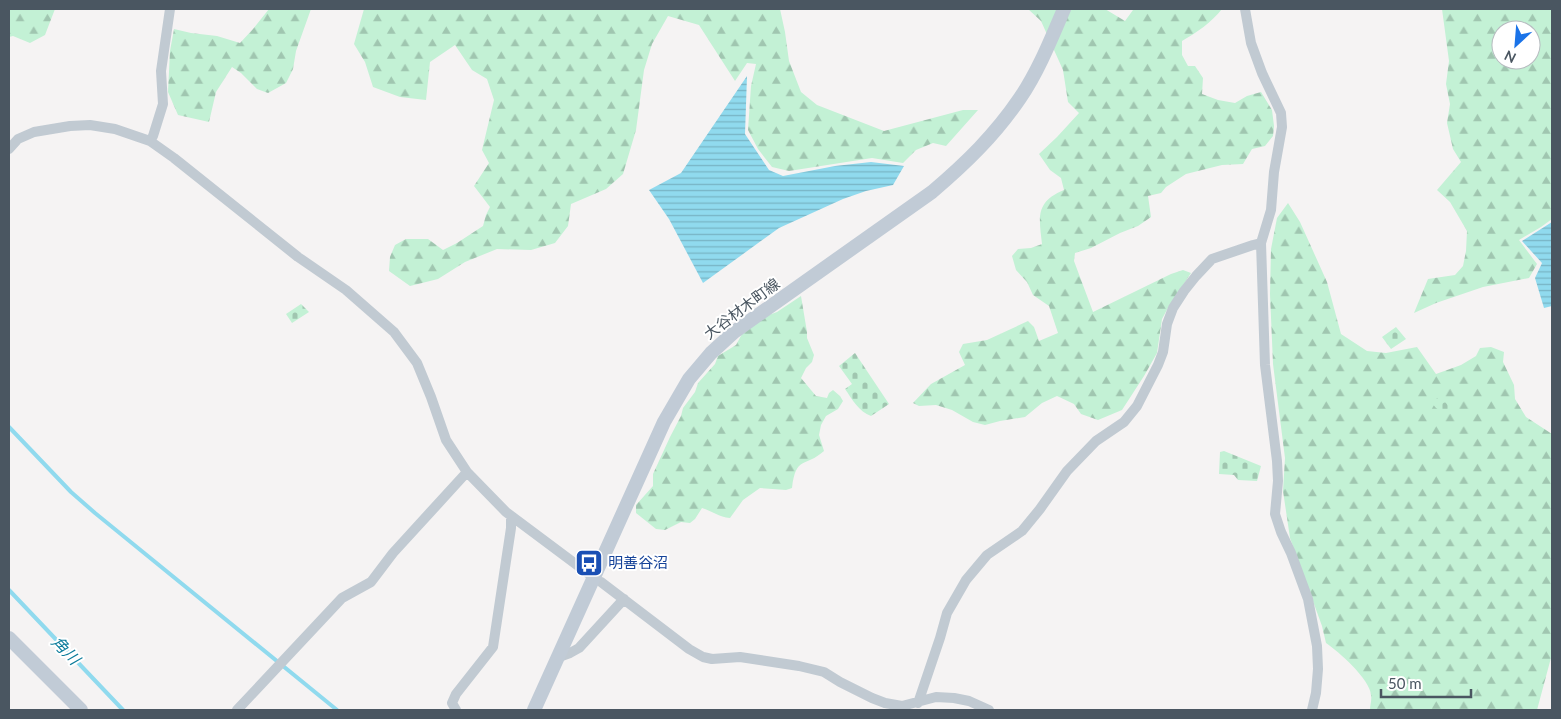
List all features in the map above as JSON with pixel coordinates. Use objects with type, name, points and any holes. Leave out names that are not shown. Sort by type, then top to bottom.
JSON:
[{"type":"main road","name":"大谷材木町線","points":[[534,710],[664,422],[689,379],[711,353],[734,332],[932,192],[962,167],[984,145],[1021,97],[1031,81],[1064,9]]},
{"type":"main road","points":[[9,638],[81,710]]},
{"type":"street","points":[[150,142],[163,104],[161,71],[170,9]]},
{"type":"street","points":[[1245,9],[1250,43],[1281,113],[1282,127],[1274,172],[1271,210],[1261,243],[1265,365],[1278,481],[1276,514],[1308,599],[1317,646],[1318,669],[1312,710]]},
{"type":"street","points":[[9,149],[18,139],[34,132],[90,125],[115,129],[150,142],[174,158],[298,257],[346,290],[394,332],[417,363],[446,440],[467,472],[511,517],[589,574]]},
{"type":"street","points":[[918,703],[947,613],[966,580],[987,555],[1022,531],[1067,471],[1096,441],[1124,422],[1137,406],[1158,365],[1167,324],[1173,308],[1196,276],[1212,259],[1261,243]]},
{"type":"street","points":[[237,710],[342,598],[371,582],[393,553],[467,472]]},
{"type":"street","points":[[456,710],[452,703],[456,694],[493,648],[511,517]]},
{"type":"street","points":[[601,582],[703,658],[740,657],[799,666],[824,672],[840,682],[885,703],[902,706],[936,697],[954,698],[969,701],[989,710]]},
{"type":"street","points":[[559,657],[570,654],[579,648],[624,599]]},
{"type":"green space","points":[[9,9],[55,9],[45,35],[30,43],[13,36],[9,37]]},
{"type":"green space","points":[[269,9],[311,9],[296,51],[293,69],[286,83],[268,93],[257,89],[232,67],[216,92],[209,122],[178,115],[168,92],[170,51],[174,29],[217,36],[240,43]]},
{"type":"green space","points":[[364,9],[780,9],[789,61],[801,92],[817,105],[884,131],[963,110],[978,110],[946,146],[933,143],[916,150],[903,163],[872,158],[789,171],[772,167],[758,149],[748,130],[751,86],[756,64],[747,63],[735,81],[699,25],[668,16],[652,44],[644,70],[636,130],[623,174],[606,189],[571,204],[568,226],[555,243],[531,250],[497,249],[465,262],[438,279],[410,286],[389,271],[390,257],[395,245],[406,239],[428,239],[443,250],[483,226],[490,207],[474,186],[489,163],[482,150],[494,100],[487,79],[472,70],[455,45],[430,62],[426,100],[400,97],[373,87],[365,62],[354,44]]},
{"type":"green space","points":[[1028,9],[1105,9],[1125,21],[1133,10],[1136,9],[1222,9],[1204,27],[1182,41],[1182,55],[1188,66],[1195,66],[1203,78],[1202,94],[1218,100],[1235,103],[1247,96],[1261,92],[1272,110],[1273,136],[1265,146],[1252,149],[1243,164],[1222,165],[1186,174],[1166,187],[1161,193],[1148,196],[1151,217],[1138,226],[1091,248],[1075,253],[1074,261],[1093,312],[1171,274],[1183,270],[1191,273],[1162,319],[1157,353],[1122,410],[1098,420],[1081,414],[1074,404],[1057,396],[1042,403],[1025,417],[985,425],[973,422],[952,410],[936,405],[919,406],[913,403],[931,384],[965,365],[959,352],[963,344],[987,340],[1028,321],[1034,327],[1039,341],[1058,333],[1049,306],[1033,295],[1027,282],[1016,270],[1012,256],[1018,249],[1031,248],[1042,244],[1041,211],[1048,200],[1064,190],[1061,178],[1050,170],[1039,154],[1079,113],[1068,102],[1063,70],[1041,21]]},
{"type":"green space","points":[[1442,9],[1552,9],[1552,219],[1519,240],[1537,264],[1529,278],[1483,287],[1436,303],[1414,313],[1428,279],[1455,275],[1463,266],[1466,251],[1467,231],[1450,202],[1437,190],[1461,162],[1453,149],[1447,123],[1450,104],[1446,84],[1449,61]]},
{"type":"green space","points":[[1288,203],[1300,222],[1327,282],[1341,334],[1367,351],[1386,353],[1417,347],[1436,374],[1461,365],[1476,356],[1480,348],[1491,347],[1504,352],[1503,362],[1514,385],[1515,399],[1526,417],[1552,434],[1552,654],[1537,710],[1370,710],[1371,695],[1365,681],[1338,652],[1326,643],[1322,626],[1290,538],[1283,491],[1285,458],[1273,364],[1270,294],[1271,249],[1277,218]]},
{"type":"green space","points":[[801,296],[807,338],[814,355],[812,362],[806,368],[801,378],[816,396],[827,398],[833,390],[843,401],[838,409],[826,416],[821,425],[819,435],[824,451],[799,466],[792,488],[786,490],[760,488],[743,500],[730,518],[702,508],[690,523],[681,522],[665,530],[656,529],[636,513],[636,505],[653,486],[653,474],[683,408],[695,392],[698,383],[715,364],[718,356],[736,345],[742,334],[766,316],[777,312]]},
{"type":"green space","points":[[301,304],[309,312],[292,323],[286,314]]},
{"type":"green space","points":[[1396,327],[1406,339],[1391,349],[1382,337]]},
{"type":"green space","points":[[855,353],[889,404],[871,416],[859,408],[845,389],[852,384],[839,366]]},
{"type":"green space","points":[[1441,396],[1451,410],[1445,414],[1431,402]]},
{"type":"green space","points":[[1224,451],[1261,466],[1257,481],[1238,480],[1234,475],[1219,474],[1220,452]]},
{"type":"water","points":[[747,76],[745,134],[769,170],[783,176],[835,166],[871,162],[904,166],[893,185],[866,191],[843,199],[779,228],[703,283],[669,219],[649,190],[681,173]]},
{"type":"water","points":[[1552,222],[1552,306],[1544,308],[1535,278],[1542,263],[1522,241]]},
{"type":"waterway","points":[[9,427],[71,492],[95,513],[337,710]]},
{"type":"waterway","name":"角川","points":[[9,590],[123,710]]},
{"type":"place","name":"明善谷沼","points":[[589,563]]}]
